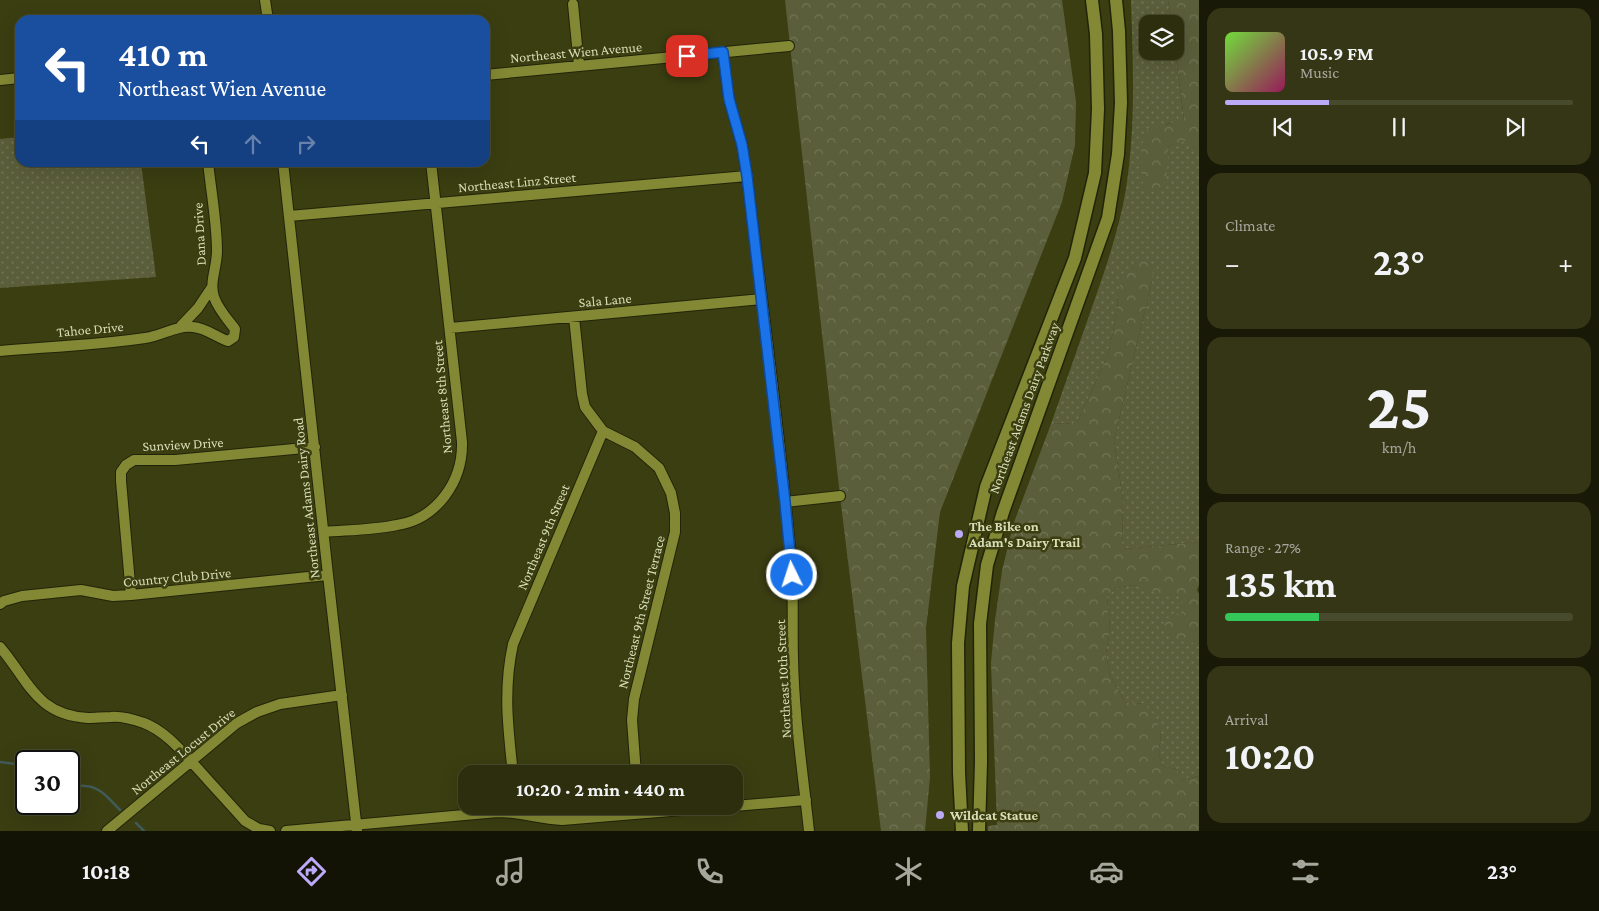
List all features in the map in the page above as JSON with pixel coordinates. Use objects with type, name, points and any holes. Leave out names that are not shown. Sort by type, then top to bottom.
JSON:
[{"type":"main road","name":"Northeast Adams Dairy Parkway","points":[[962,831],[959,772],[958,643],[963,586],[986,488],[1075,258],[1095,173],[1098,109],[1096,34],[1092,0]]},
{"type":"main road","name":"Northeast Adams Dairy Parkway","points":[[979,831],[981,762],[980,624],[987,565],[1007,502],[1108,218],[1118,154],[1121,103],[1116,0]]},
{"type":"street","points":[[266,0],[268,15]]},
{"type":"street","points":[[573,4],[579,66]]},
{"type":"street","name":"Northeast Wien Avenue","points":[[490,75],[789,46]]},
{"type":"street","name":"Northeast 10th Street","points":[[723,52],[729,99],[742,145],[747,176],[785,502],[792,570],[795,695],[809,831]]},
{"type":"street","points":[[0,80],[15,78]]},
{"type":"street","name":"Dana Drive","points":[[209,167],[217,251],[212,287]]},
{"type":"street","name":"Northeast Adams Dairy Road","points":[[284,167],[357,828]]},
{"type":"street","name":"Northeast 8th Street","points":[[324,532],[398,525],[414,520],[429,512],[446,495],[457,475],[462,454],[432,167]]},
{"type":"street","name":"Northeast Linz Street","points":[[289,216],[747,176]]},
{"type":"street","name":"Tahoe Drive","points":[[180,326],[198,308],[212,287]]},
{"type":"street","name":"Tahoe Drive","points":[[0,351],[147,338],[180,326],[206,330],[228,341],[234,337],[236,329],[214,299],[212,287]]},
{"type":"street","name":"Sala Lane","points":[[450,328],[762,299]]},
{"type":"street","points":[[574,317],[585,407],[603,431]]},
{"type":"street","name":"Northeast 9th Street","points":[[512,765],[506,707],[509,665],[513,644],[603,431]]},
{"type":"street","name":"Northeast 9th Street Terrace","points":[[603,431],[635,447],[659,468],[671,493],[675,513],[675,532],[634,699],[632,720],[635,765]]},
{"type":"street","name":"Sunview Drive","points":[[131,595],[121,481],[121,472],[126,464],[134,460],[175,460],[315,447]]},
{"type":"street","points":[[785,502],[840,496]]},
{"type":"street","name":"Country Club Drive","points":[[0,604],[22,596],[81,590],[113,596],[131,595],[328,575]]},
{"type":"street","points":[[0,647],[40,701],[73,717],[113,716],[145,723],[170,739],[245,821],[259,829],[270,831]]},
{"type":"street","name":"Northeast Locust Drive","points":[[111,828],[237,723],[257,712],[280,704],[342,695]]},
{"type":"street","points":[[743,805],[806,800]]},
{"type":"street","points":[[286,831],[357,828],[472,815]]},
{"type":"street","points":[[535,815],[547,819],[562,820],[601,815]]},
{"type":"green space","points":[[785,0],[1062,0],[1076,102],[1075,145],[1062,202],[940,512],[926,628],[930,777],[925,831],[881,831],[840,496]]},
{"type":"green space","points":[[1131,0],[1168,0],[1170,15],[1139,15],[1139,60],[1176,60],[1184,121],[1166,124],[1168,156],[1169,146],[1188,139],[1199,151],[1199,542],[1122,549],[1123,500],[1114,440],[1152,281],[1118,292],[1117,313],[1108,355],[1077,423],[1051,424],[1106,267],[1119,220],[1129,165],[1133,118]]},
{"type":"green space","points":[[1168,0],[1199,0],[1199,151],[1188,140],[1169,146],[1167,172],[1163,185],[1153,192],[1143,189],[1141,147],[1148,129],[1184,120],[1176,60],[1184,60],[1184,15],[1170,15]]},
{"type":"green space","points":[[15,138],[15,167],[142,167],[156,277],[0,288],[0,139]]},
{"type":"green space","points":[[1146,261],[1153,269],[1152,281],[1114,440],[1123,500],[1122,549],[1199,542],[1199,585],[1197,590],[1199,594],[1199,642],[1197,644],[1169,635],[1163,621],[1174,614],[1185,613],[1180,595],[1167,597],[1133,585],[1116,588],[1107,596],[1110,628],[1106,654],[1110,675],[1125,702],[1144,704],[1154,715],[1161,732],[1159,753],[1162,766],[1175,769],[1181,774],[1181,780],[1199,776],[1199,831],[988,831],[988,826],[997,825],[991,663],[1002,571],[1013,525],[1051,424],[1077,423],[1108,355],[1117,313],[1118,292],[1124,272],[1135,262]]},
{"type":"green space","points":[[1133,585],[1180,594],[1197,644],[1199,642],[1199,776],[1181,780],[1181,774],[1175,769],[1162,766],[1159,753],[1161,732],[1144,704],[1125,702],[1110,675],[1106,654],[1110,628],[1107,596],[1116,588]]},
{"type":"waterway","points":[[0,762],[15,764]]},
{"type":"waterway","points":[[80,786],[95,788],[120,810]]},
{"type":"waterway","points":[[136,823],[144,831]]},
{"type":"place","name":"The Bike on Adam's Dairy Trail","points":[[959,534]]},
{"type":"place","name":"Wildcat Statue","points":[[940,815]]},
{"type":"route","points":[[687,56],[723,52],[729,99],[742,145],[762,299],[792,575]]}]
